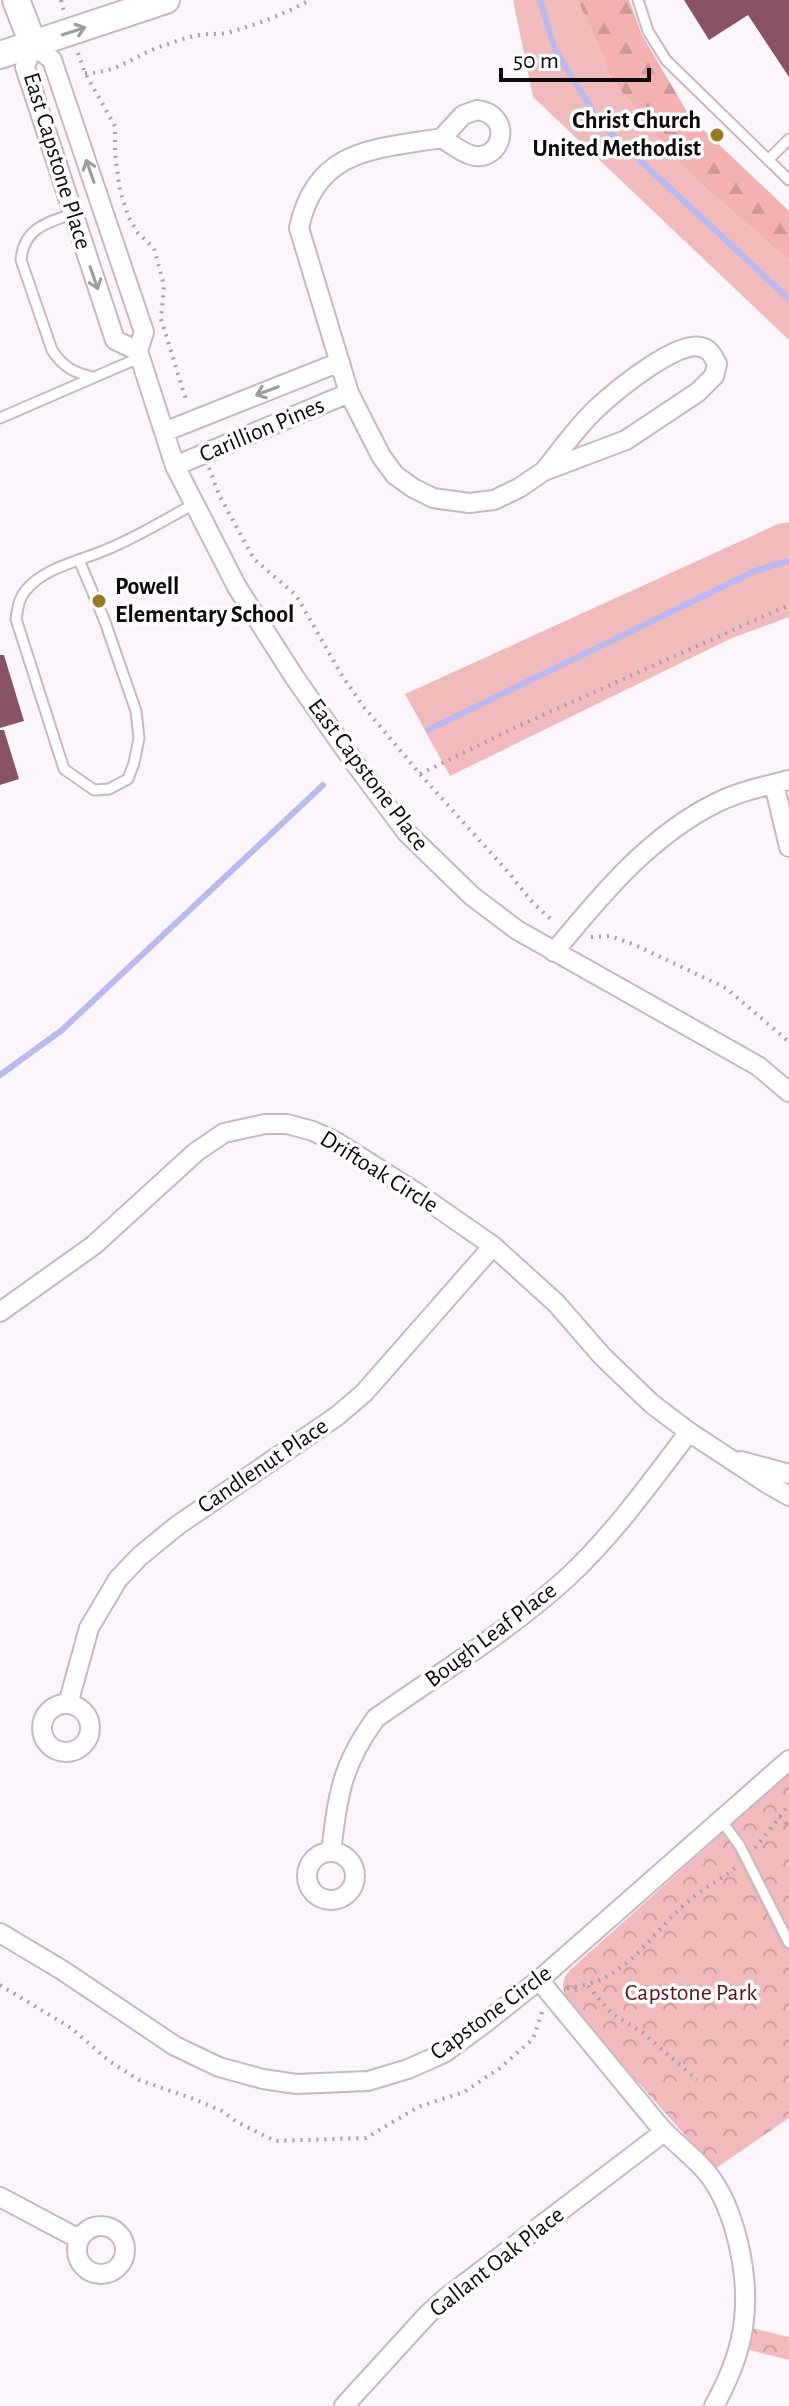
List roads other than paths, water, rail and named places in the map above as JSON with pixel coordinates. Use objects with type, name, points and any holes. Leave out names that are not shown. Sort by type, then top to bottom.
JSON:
[{"type":"main road","points":[[0,4],[15,0],[33,44]]},
{"type":"main road","points":[[0,55],[166,0]]},
{"type":"street","name":"East Capstone Place","points":[[140,354],[115,340],[25,67],[33,44],[52,60],[144,332],[140,354],[175,466],[237,587],[354,762],[407,833],[472,896],[517,930],[554,952],[593,971],[758,1066],[789,1092]]},
{"type":"street","points":[[442,138],[354,154],[333,167],[317,184],[304,205],[299,228],[349,393],[381,456],[395,475],[433,498],[469,503],[494,500],[544,471],[626,440],[698,392],[714,376],[717,364],[710,350],[699,345],[683,347],[667,355],[595,409],[544,471]]},
{"type":"street","name":"Carillion Pines","points":[[164,432],[340,362]]},
{"type":"street","name":"Carillion Pines","points":[[175,466],[349,393]]},
{"type":"street","points":[[554,952],[605,890],[650,847],[717,802],[751,788],[782,782],[789,847]]},
{"type":"street","name":"Driftoak Circle","points":[[0,1312],[94,1245],[196,1152],[224,1133],[265,1124],[287,1124],[313,1131],[338,1143],[493,1246],[556,1303],[626,1382],[689,1432],[789,1496]]},
{"type":"street","name":"Candlenut Place","points":[[68,1704],[89,1628],[129,1567],[178,1525],[337,1416],[364,1393],[493,1246]]},
{"type":"street","name":"Bough Leaf Place","points":[[331,1852],[338,1793],[359,1741],[376,1718],[539,1602],[570,1574],[644,1491],[689,1432]]},
{"type":"street","name":"Driftoak Circle","points":[[730,1458],[789,1474]]},
{"type":"street","name":"Capstone Circle","points":[[0,1933],[62,1970],[175,2046],[219,2067],[296,2084],[368,2081],[408,2069],[444,2053],[539,1980],[789,1760]]},
{"type":"street","points":[[539,1980],[664,2132],[708,2174],[724,2201],[739,2246],[745,2317],[734,2365],[714,2406]]},
{"type":"street","name":"Gallant Oak Place","points":[[344,2406],[447,2297],[664,2132]]},
{"type":"street","points":[[0,2197],[79,2239]]},
{"type":"lane","points":[[638,0],[648,31],[666,60],[789,180]]},
{"type":"lane","points":[[768,160],[789,139]]},
{"type":"lane","points":[[72,214],[47,223],[31,234],[22,250],[21,260],[52,350],[68,370],[92,377]]},
{"type":"lane","points":[[0,418],[140,354]]},
{"type":"lane","points":[[79,560],[104,619],[136,711],[139,738],[134,763],[128,779],[109,789],[94,790],[81,784],[64,769],[16,619],[18,603],[25,590],[43,574],[79,560],[111,548],[194,504]]},
{"type":"lane","points":[[721,1820],[740,1846],[789,1943]]},
{"type":"waterway","points":[[540,0],[555,50],[601,124],[789,299]]},
{"type":"waterway","points":[[428,730],[757,570],[789,561]]},
{"type":"waterway","points":[[0,1075],[62,1030],[323,785]]},
{"type":"place","name":"Christ Church United Methodist","points":[[717,135]]},
{"type":"place","name":"Powell Elementary School","points":[[99,601]]},
{"type":"park label","name":"Capstone Park","points":[[691,1993]]}]
